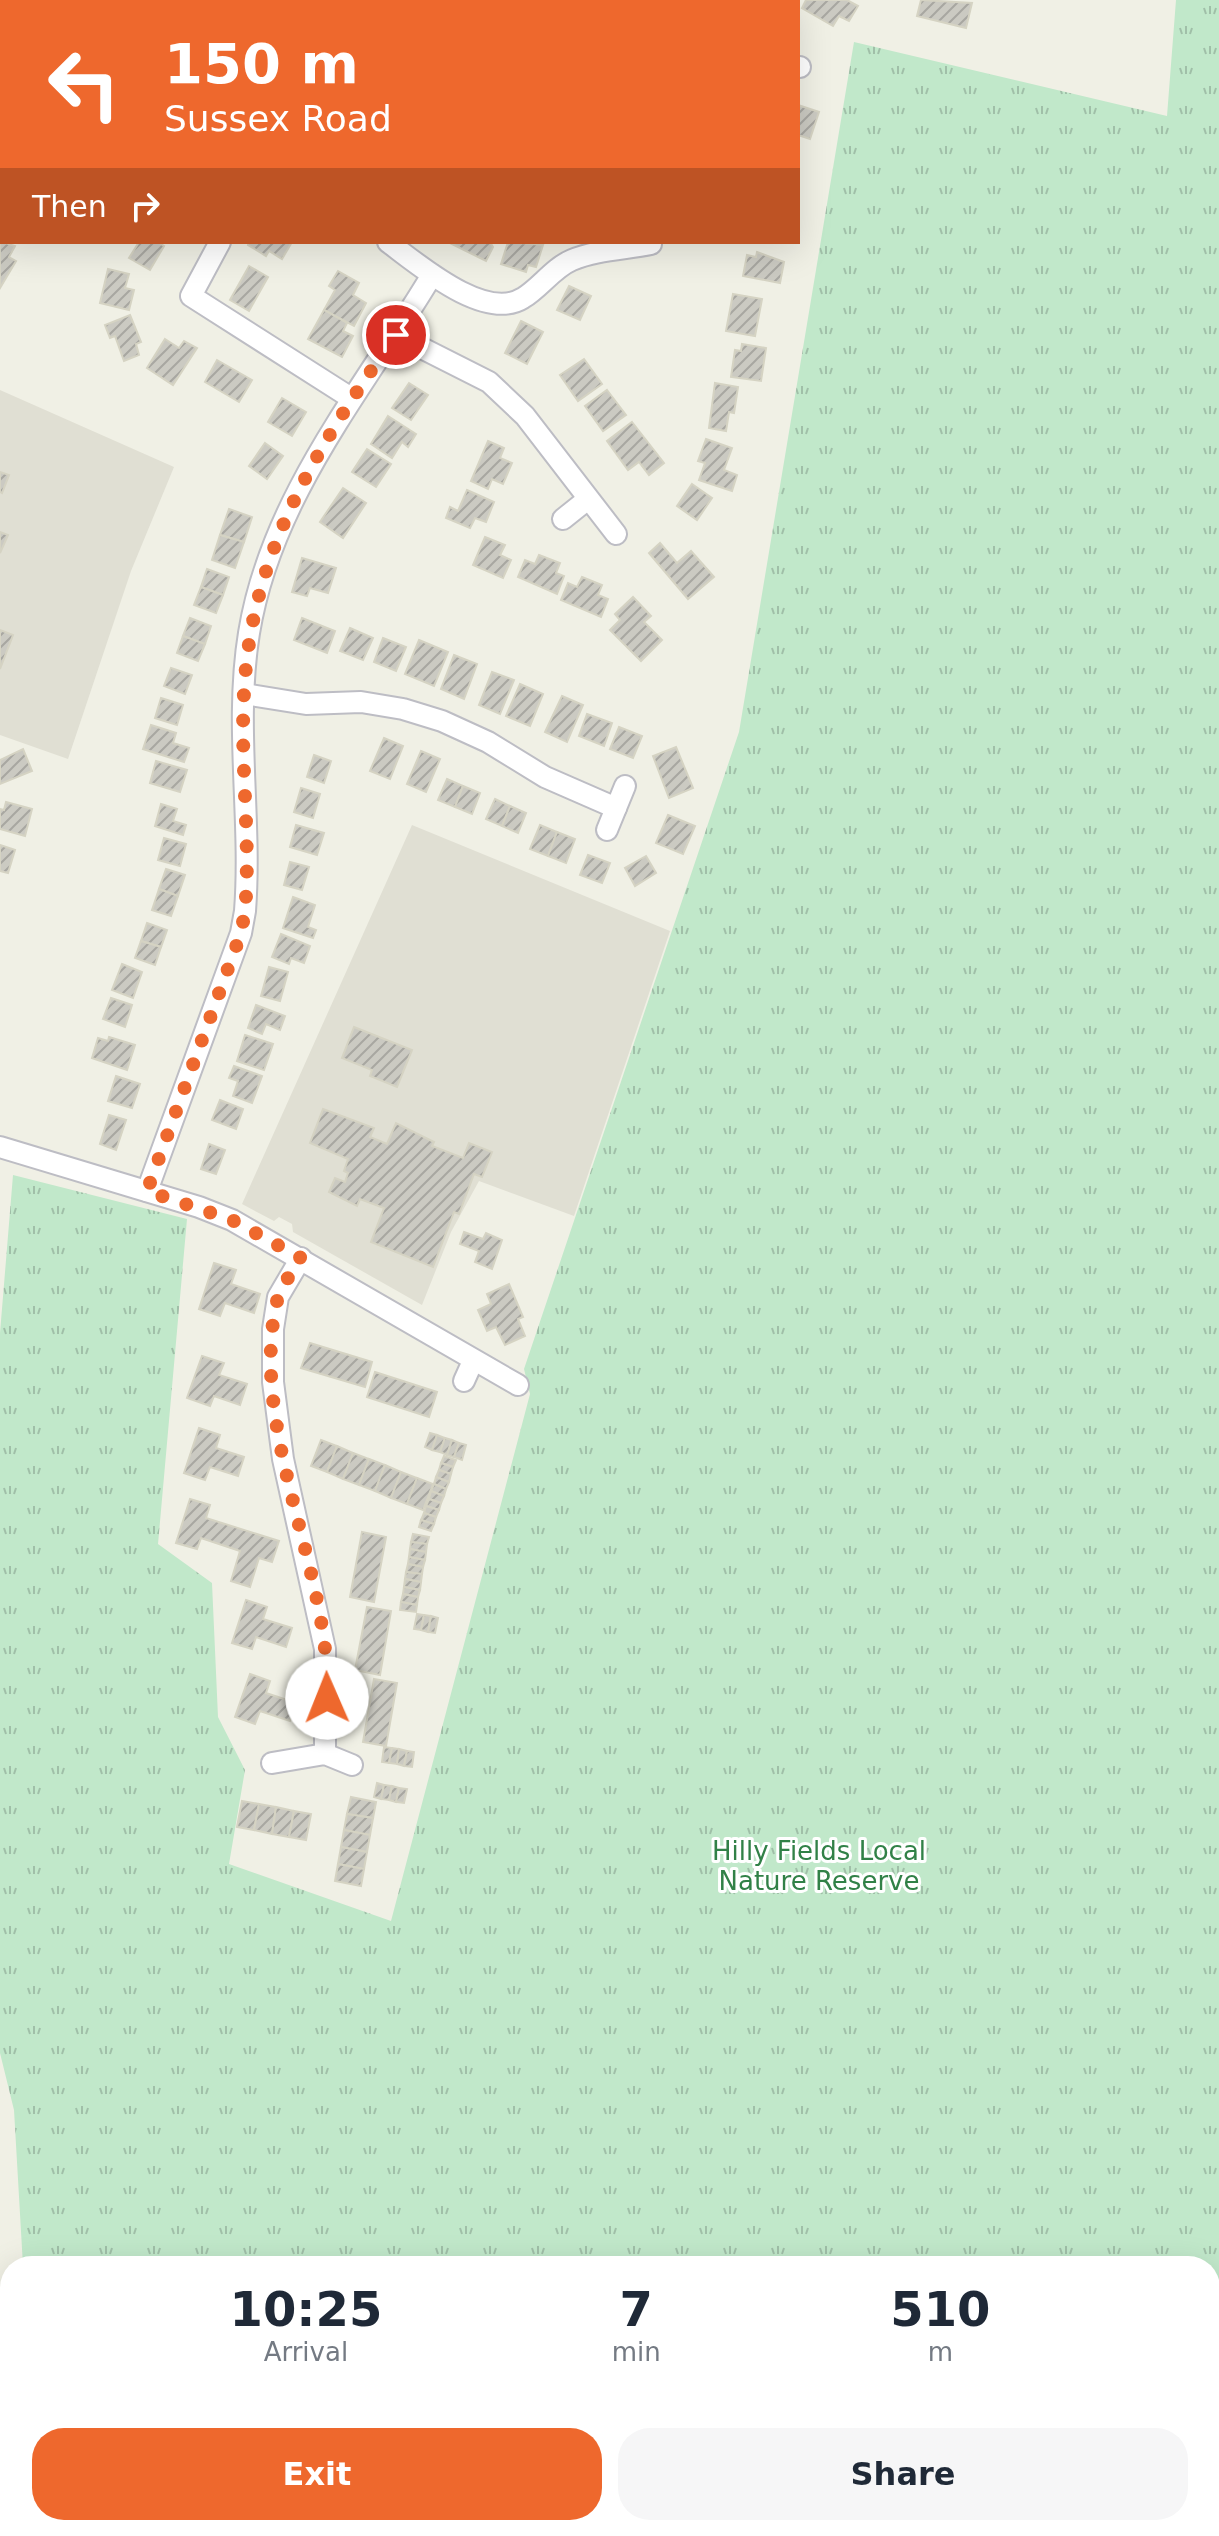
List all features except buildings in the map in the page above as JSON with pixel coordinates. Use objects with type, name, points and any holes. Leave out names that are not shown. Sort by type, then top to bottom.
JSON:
[{"type":"street","points":[[219,244],[191,296],[351,398]]},
{"type":"street","points":[[391,244],[432,275],[487,304],[503,307],[522,299],[586,249],[651,244]]},
{"type":"street","points":[[147,1191],[241,933],[245,911],[244,694],[249,632],[278,532],[294,495],[351,398],[396,335],[432,275]]},
{"type":"street","points":[[396,335],[489,382],[525,416],[616,534]]},
{"type":"street","points":[[563,519],[588,499]]},
{"type":"street","points":[[244,694],[306,704],[361,702],[403,709],[442,721],[488,742],[545,777],[616,808]]},
{"type":"street","points":[[607,830],[625,786]]},
{"type":"street","points":[[0,1147],[232,1220],[518,1385]]},
{"type":"street","points":[[301,1258],[278,1297],[273,1329],[273,1382],[283,1459],[325,1649],[325,1754]]},
{"type":"street","points":[[464,1381],[473,1361]]},
{"type":"street","points":[[272,1763],[325,1754],[352,1765]]},
{"type":"shaded area","points":[[0,390],[174,467],[131,571],[68,759],[0,735]]},
{"type":"shaded area","points":[[412,825],[670,931],[574,1216],[479,1181],[451,1232],[422,1305],[293,1232],[292,1224],[279,1217],[274,1221],[242,1204]]},
{"type":"green space","name":"Hilly Fields Local Nature Reserve","points":[[1176,0],[1219,0],[1219,2256],[22,2256],[14,2110],[0,2053],[0,1333],[13,1175],[187,1219],[158,1544],[212,1583],[218,1717],[245,1770],[229,1864],[391,1921],[530,1394],[524,1369],[739,732],[854,42],[1167,116]]},
{"type":"route","points":[[327,1698],[325,1649],[283,1459],[273,1382],[273,1329],[278,1297],[301,1258],[232,1220],[147,1191],[241,933],[247,889],[244,694],[249,632],[265,570],[294,495],[351,398],[396,335]]}]
